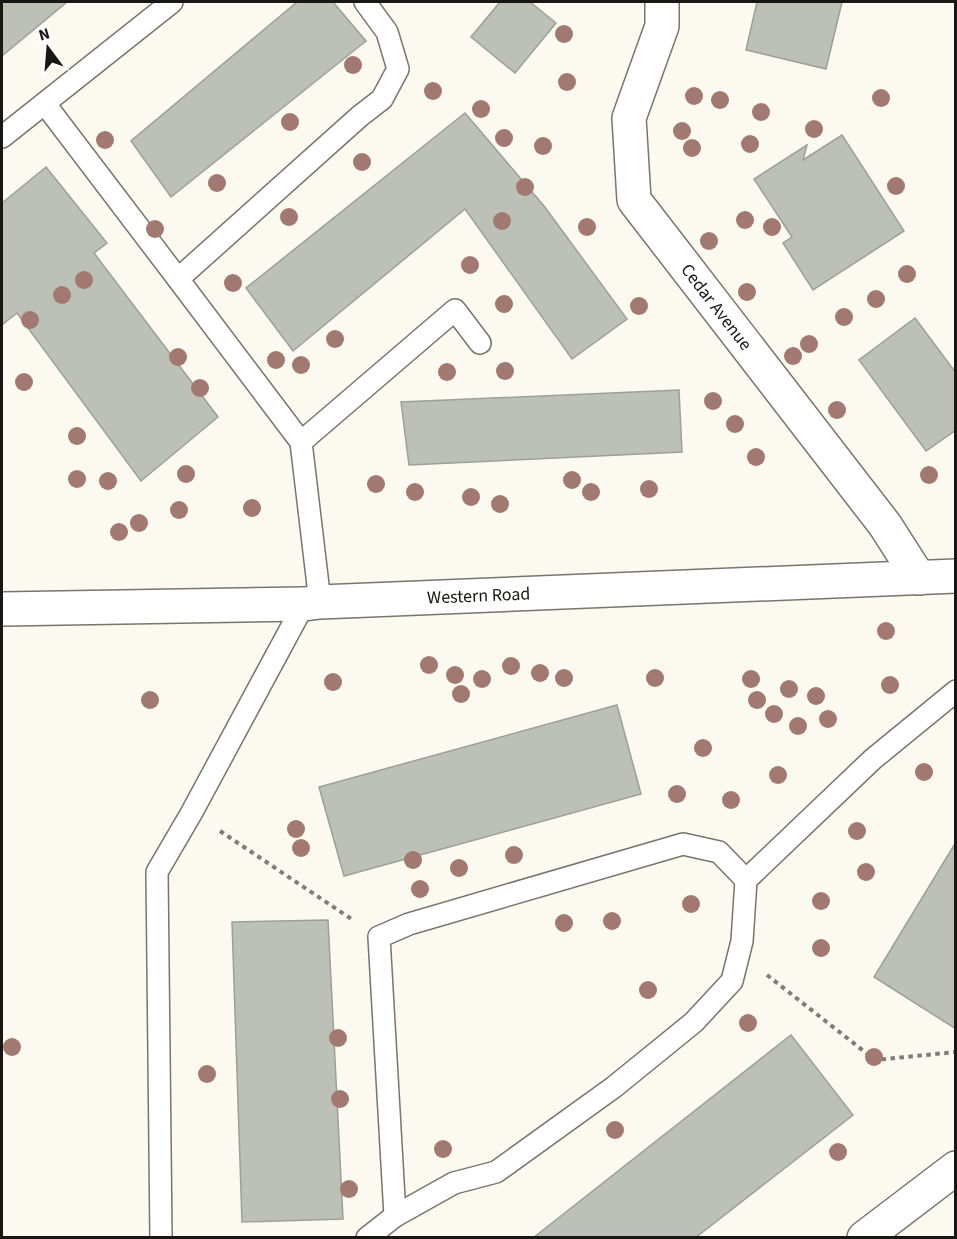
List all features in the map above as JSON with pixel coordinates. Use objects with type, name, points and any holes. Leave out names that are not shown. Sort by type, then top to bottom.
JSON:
[{"type":"main road","name":"Cedar Avenue","points":[[662,2],[662,26],[629,118],[634,200],[885,525],[919,578]]},
{"type":"main road","name":"Western Road","points":[[2,609],[312,603],[956,576]]},
{"type":"main road","points":[[864,1238],[956,1168]]},
{"type":"lane","points":[[2,138],[172,2]]},
{"type":"lane","points":[[178,279],[360,116],[382,99],[398,69],[387,32],[365,2]]},
{"type":"lane","points":[[45,104],[301,441],[312,603],[157,872],[161,1238]]},
{"type":"lane","points":[[301,441],[455,310],[480,343]]},
{"type":"lane","points":[[368,1238],[395,1216],[454,1183],[496,1172],[614,1087],[694,1022],[732,981],[740,954],[746,880],[873,759],[956,691]]},
{"type":"lane","points":[[395,1216],[379,937],[410,924],[683,844],[718,852],[746,880]]},
{"type":"path","points":[[192,812],[379,937]]},
{"type":"path","points":[[740,954],[875,1060],[956,1052]]},
{"type":"building","points":[[2,2],[67,2],[2,56]]},
{"type":"building","points":[[297,2],[333,2],[366,41],[171,197],[131,141]]},
{"type":"building","points":[[500,2],[530,2],[556,23],[515,73],[471,37]]},
{"type":"building","points":[[757,2],[842,2],[826,69],[746,50]]},
{"type":"building","points":[[465,113],[544,206],[627,319],[572,359],[465,209],[293,351],[246,288]]},
{"type":"building","points":[[842,135],[904,231],[813,290],[783,243],[792,237],[754,179],[807,145],[803,160]]},
{"type":"building","points":[[46,167],[107,243],[94,253],[218,417],[141,481],[17,313],[2,325],[2,203]]},
{"type":"building","points":[[915,318],[956,373],[956,430],[926,451],[859,360]]},
{"type":"building","points":[[679,390],[682,452],[409,465],[401,402]]},
{"type":"building","points":[[617,705],[641,794],[344,876],[319,787]]},
{"type":"building","points":[[956,842],[956,1029],[874,977]]},
{"type":"building","points":[[328,920],[343,1219],[242,1222],[232,922]]},
{"type":"building","points":[[791,1035],[853,1115],[695,1238],[533,1238]]}]
